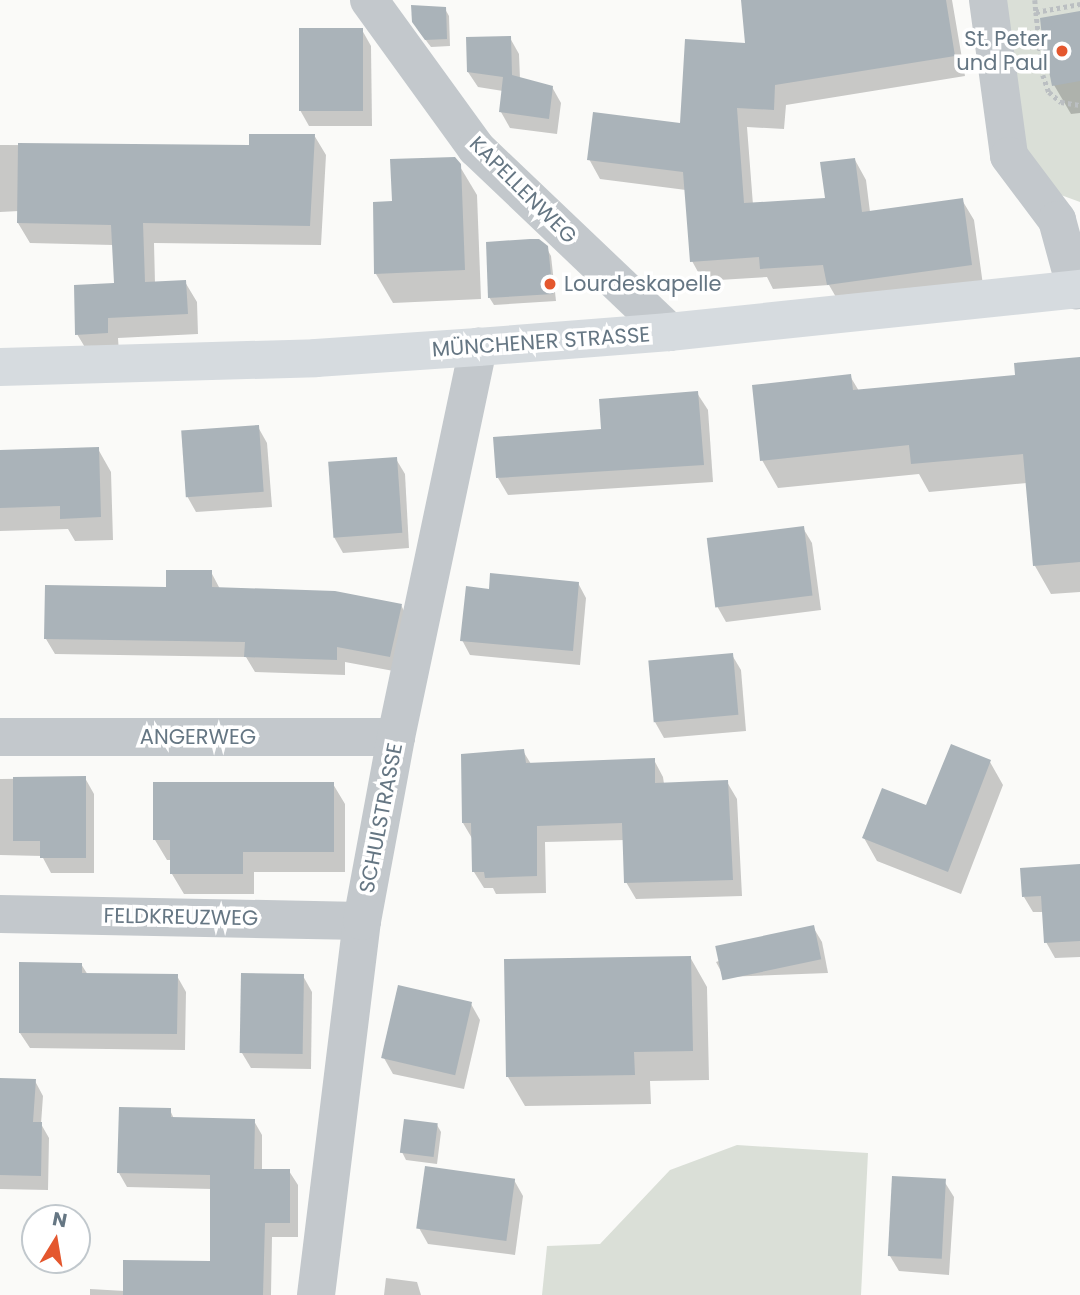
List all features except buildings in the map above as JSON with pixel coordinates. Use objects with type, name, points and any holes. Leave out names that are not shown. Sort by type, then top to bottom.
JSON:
[{"type":"street","name":"KAPELLENWEG","points":[[369,0],[476,148],[669,332]]},
{"type":"street","points":[[988,0],[1009,156],[1057,220],[1078,289]]},
{"type":"street","name":"MÜNCHENER STRASSE","points":[[0,367],[316,358],[478,347],[669,332],[1078,289]]},
{"type":"street","name":"SCHULSTRASSE","points":[[316,1295],[362,921],[396,737],[478,347]]},
{"type":"street","name":"ANGERWEG","points":[[0,737],[396,737]]},
{"type":"street","name":"FELDKREUZWEG","points":[[0,914],[362,921]]},
{"type":"path","points":[[1035,0],[1043,75],[1049,92],[1061,102],[1080,105]]},
{"type":"path","points":[[1036,12],[1080,4]]},
{"type":"shaded area","points":[[996,0],[1080,0],[1080,202],[1050,191],[1020,153]]},
{"type":"shaded area","points":[[737,1145],[868,1153],[861,1295],[542,1295],[547,1246],[600,1244],[670,1170]]},
{"type":"place","name":"St. Peter und Paul","points":[[1062,51]]},
{"type":"place","name":"Lourdeskapelle","points":[[550,284]]}]
